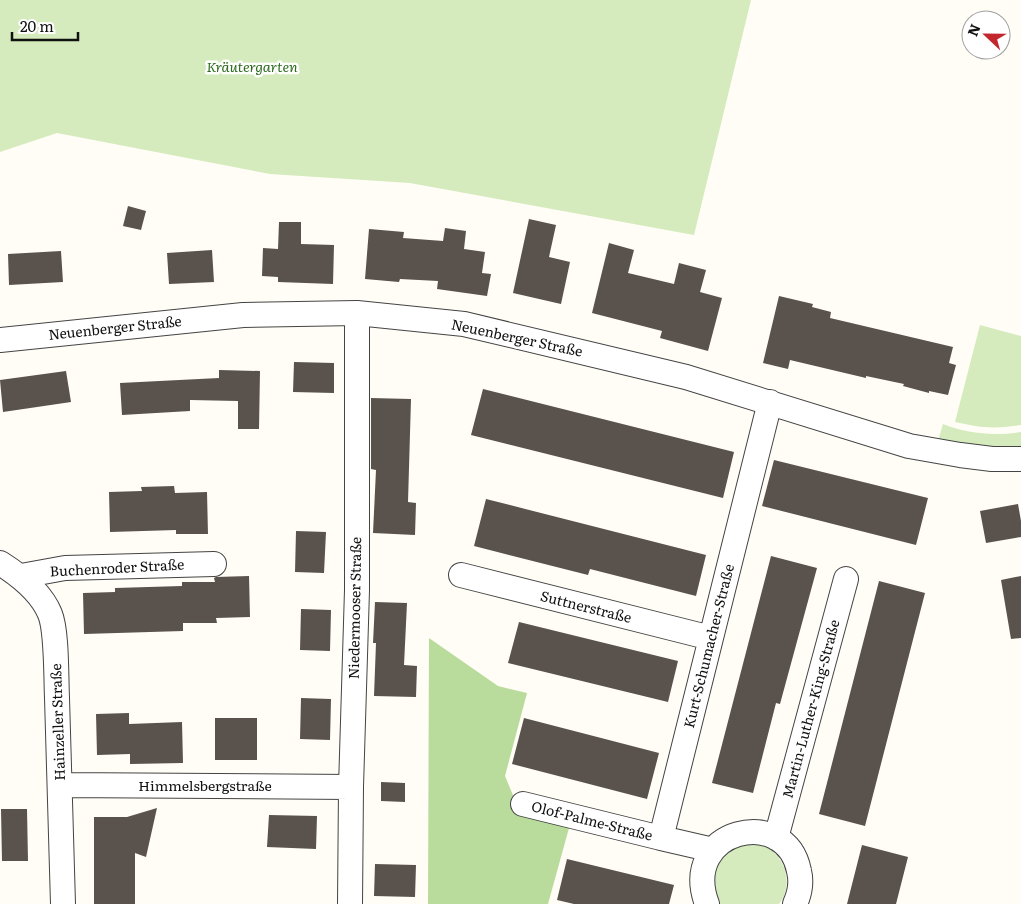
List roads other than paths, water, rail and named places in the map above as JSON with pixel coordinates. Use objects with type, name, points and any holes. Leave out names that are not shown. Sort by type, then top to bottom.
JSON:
[{"type":"street","name":"Neuenberger Straße","points":[[0,340],[243,315],[357,313],[464,324],[686,377],[909,446],[992,459],[1021,458]]},
{"type":"street","name":"Niedermooser Straße","points":[[350,904],[351,788],[357,580],[357,313]]},
{"type":"street","name":"Kurt-Schumacher-Straße","points":[[661,838],[770,402]]},
{"type":"street","name":"Hainzeller Straße","points":[[0,563],[21,576],[38,595],[50,614],[54,636],[64,904]]},
{"type":"street","name":"Buchenroder Straße","points":[[21,576],[65,568],[214,564]]},
{"type":"street","name":"Suttnerstraße","points":[[461,575],[711,638]]},
{"type":"street","name":"Martin-Luther-King-Straße","points":[[776,838],[846,580]]},
{"type":"street","name":"Himmelsbergstraße","points":[[60,785],[351,788]]},
{"type":"street","name":"Olof-Palme-Straße","points":[[523,804],[661,838]]},
{"type":"street","points":[[707,904],[703,892],[702,877],[705,862],[723,840],[749,831],[763,833],[776,838],[789,848],[798,863],[801,879],[799,895],[795,904]]},
{"type":"street","points":[[661,838],[713,850]]},
{"type":"park label","name":"Kräutergarten","points":[[252,67]]}]
